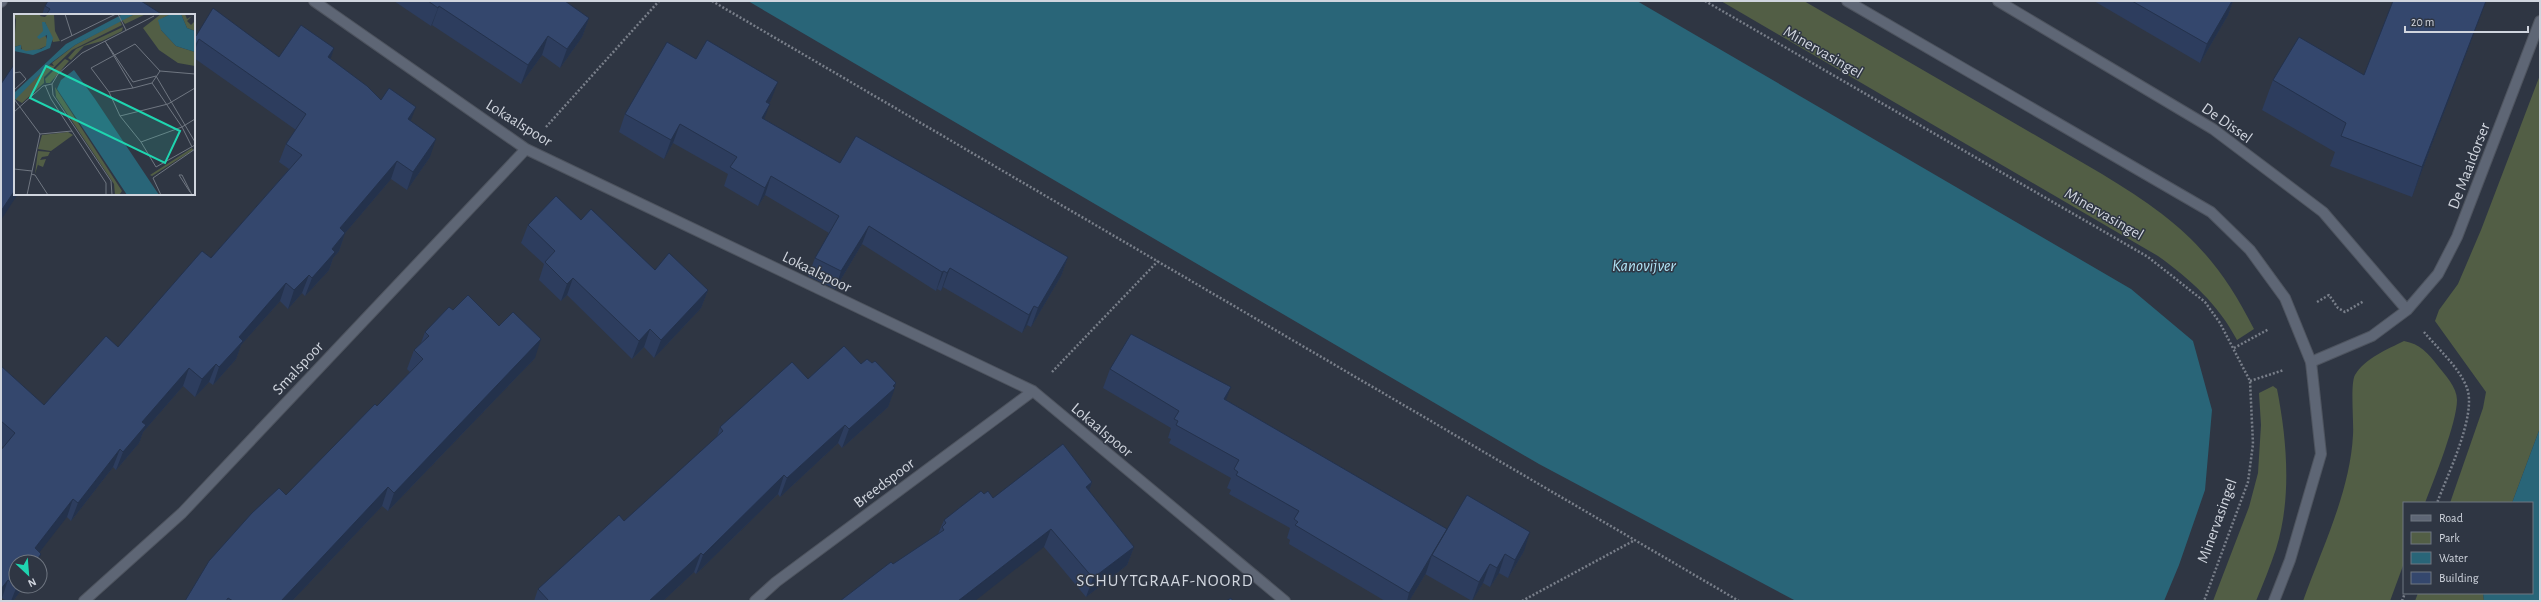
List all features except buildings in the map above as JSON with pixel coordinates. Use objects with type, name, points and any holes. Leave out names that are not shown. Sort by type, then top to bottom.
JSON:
[{"type":"street","name":"Lokaalspoor","points":[[314,1],[526,149],[1033,391],[1285,601]]},
{"type":"street","points":[[1847,1],[2211,212],[2250,250],[2285,298],[2311,362],[2321,454],[2290,560],[2274,601]]},
{"type":"street","name":"De Dissel","points":[[1998,1],[2213,130],[2324,212],[2407,310]]},
{"type":"street","name":"De Maaidorser","points":[[2311,362],[2372,336],[2407,310],[2438,274],[2457,237],[2540,21]]},
{"type":"street","name":"Smalspoor","points":[[84,601],[182,513],[526,149]]},
{"type":"street","name":"Breedspoor","points":[[755,601],[776,582],[1033,391]]},
{"type":"path","points":[[526,149],[659,1]]},
{"type":"path","points":[[712,1],[1739,601]]},
{"type":"path","name":"Minervasingel","points":[[1705,1],[2148,257],[2205,302],[2220,323],[2250,381],[2253,444],[2248,482],[2204,601]]},
{"type":"path","points":[[1033,391],[1158,261]]},
{"type":"path","points":[[2407,310],[2458,374],[2469,395],[2466,422],[2437,502]]},
{"type":"path","points":[[2250,381],[2311,362]]},
{"type":"path","points":[[1522,601],[1635,540]]},
{"type":"green space","points":[[1721,1],[1804,1],[2128,190],[2172,222],[2208,257],[2224,278],[2254,329],[2237,340],[2221,315],[2202,293],[2192,283],[2158,256]]},
{"type":"green space","points":[[2540,75],[2540,428],[2512,502],[2450,502],[2483,408],[2486,392],[2435,321],[2439,310],[2458,284],[2481,230]]},
{"type":"green space","points":[[2404,341],[2415,344],[2431,357],[2447,377],[2455,390],[2457,400],[2449,436],[2425,502],[2403,502],[2403,566],[2390,601],[2303,601],[2334,520],[2347,478],[2353,435],[2352,395],[2355,375],[2359,369],[2371,359]]},
{"type":"green space","points":[[2273,386],[2277,389],[2280,408],[2286,469],[2284,510],[2276,549],[2256,601],[2213,601],[2249,507],[2258,473],[2261,425],[2259,393]]},
{"type":"green space","points":[[2418,594],[2483,594],[2484,601],[2415,601]]},
{"type":"water","name":"Kanovijver","points":[[748,1],[1637,1],[2131,289],[2193,341],[2212,410],[2205,490],[2179,565],[2164,601],[1796,601],[1539,464]]},
{"type":"water","points":[[2540,428],[2540,601],[2484,601],[2483,594],[2533,594],[2533,502],[2512,502]]},
{"type":"district","name":"SCHUYTGRAAF-NOORD","points":[[1165,580]]}]
